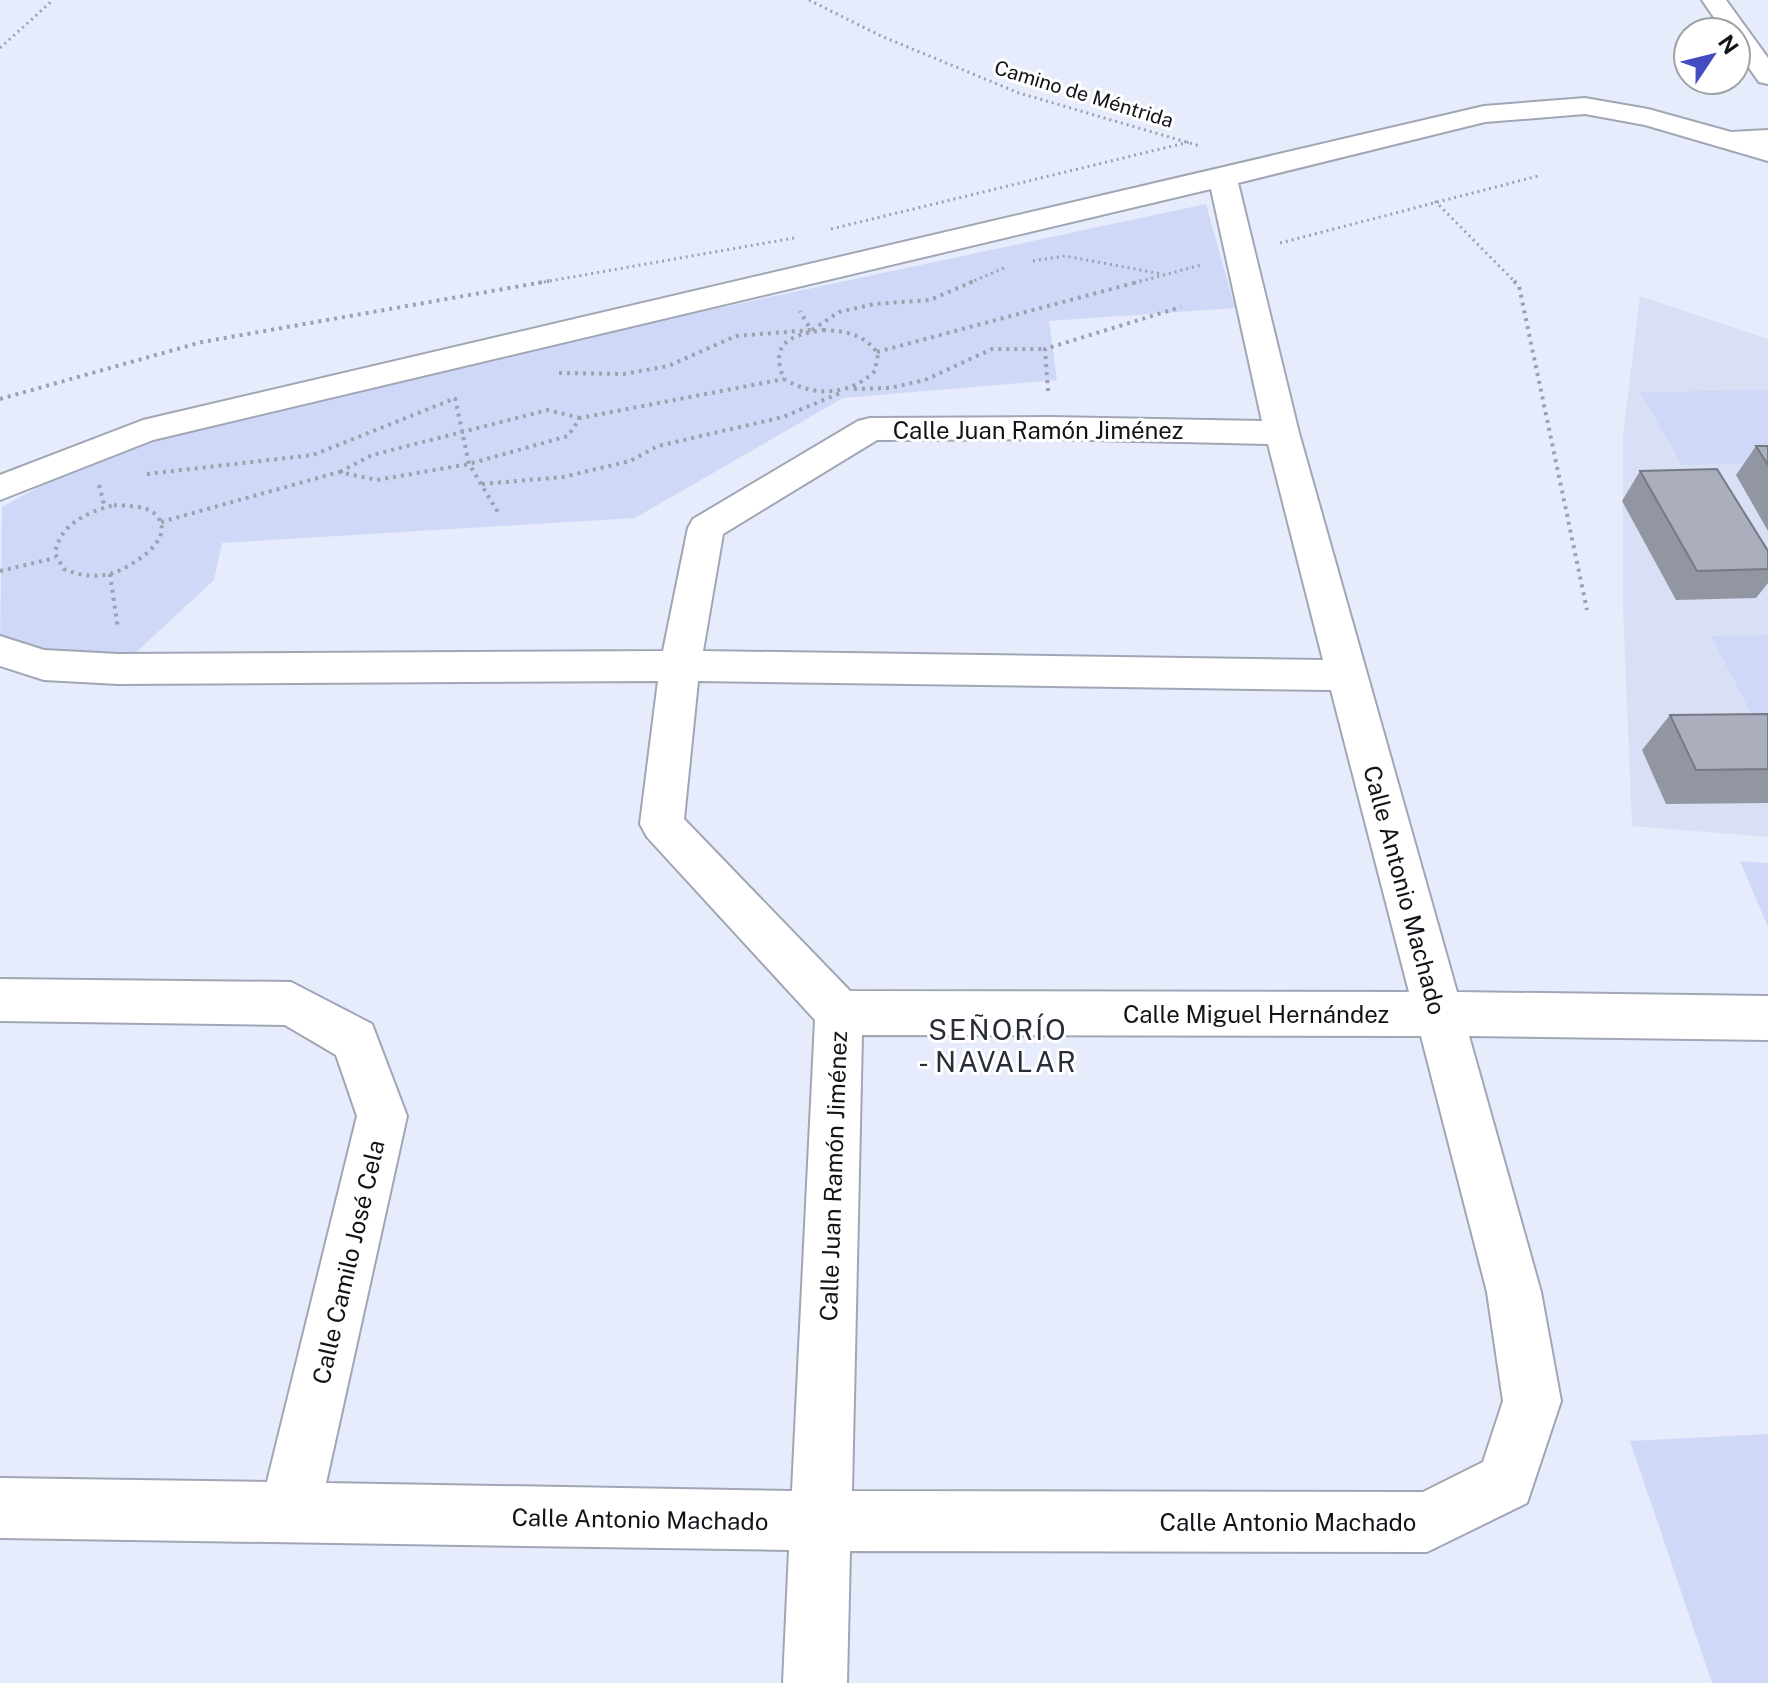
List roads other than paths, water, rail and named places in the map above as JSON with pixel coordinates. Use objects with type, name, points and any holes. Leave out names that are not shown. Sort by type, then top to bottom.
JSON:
[{"type":"street","points":[[1714,0],[1768,76]]},
{"type":"street","points":[[0,488],[143,431],[780,281],[1226,162],[1484,114],[1585,106],[1648,117],[1768,153]]},
{"type":"street","points":[[1730,140],[1768,138]]},
{"type":"street","name":"Calle Antonio Machado","points":[[0,1508],[821,1521],[1427,1522],[1506,1482],[1532,1401],[1514,1292],[1282,433],[1226,162]]},
{"type":"street","name":"Calle Juan Ramón Jiménez","points":[[815,1683],[839,1013],[662,824],[680,666],[706,528],[870,429],[1050,428],[1282,433]]},
{"type":"street","points":[[0,651],[44,665],[118,669],[680,666],[1346,675]]},
{"type":"street","name":"Calle Camilo José Cela","points":[[0,1000],[291,1004],[355,1040],[382,1116],[289,1513]]},
{"type":"street","name":"Calle Miguel Hernández","points":[[839,1013],[1768,1018]]},
{"type":"district","name":"SEÑORÍO - NAVALAR","points":[[998,1045]]}]
